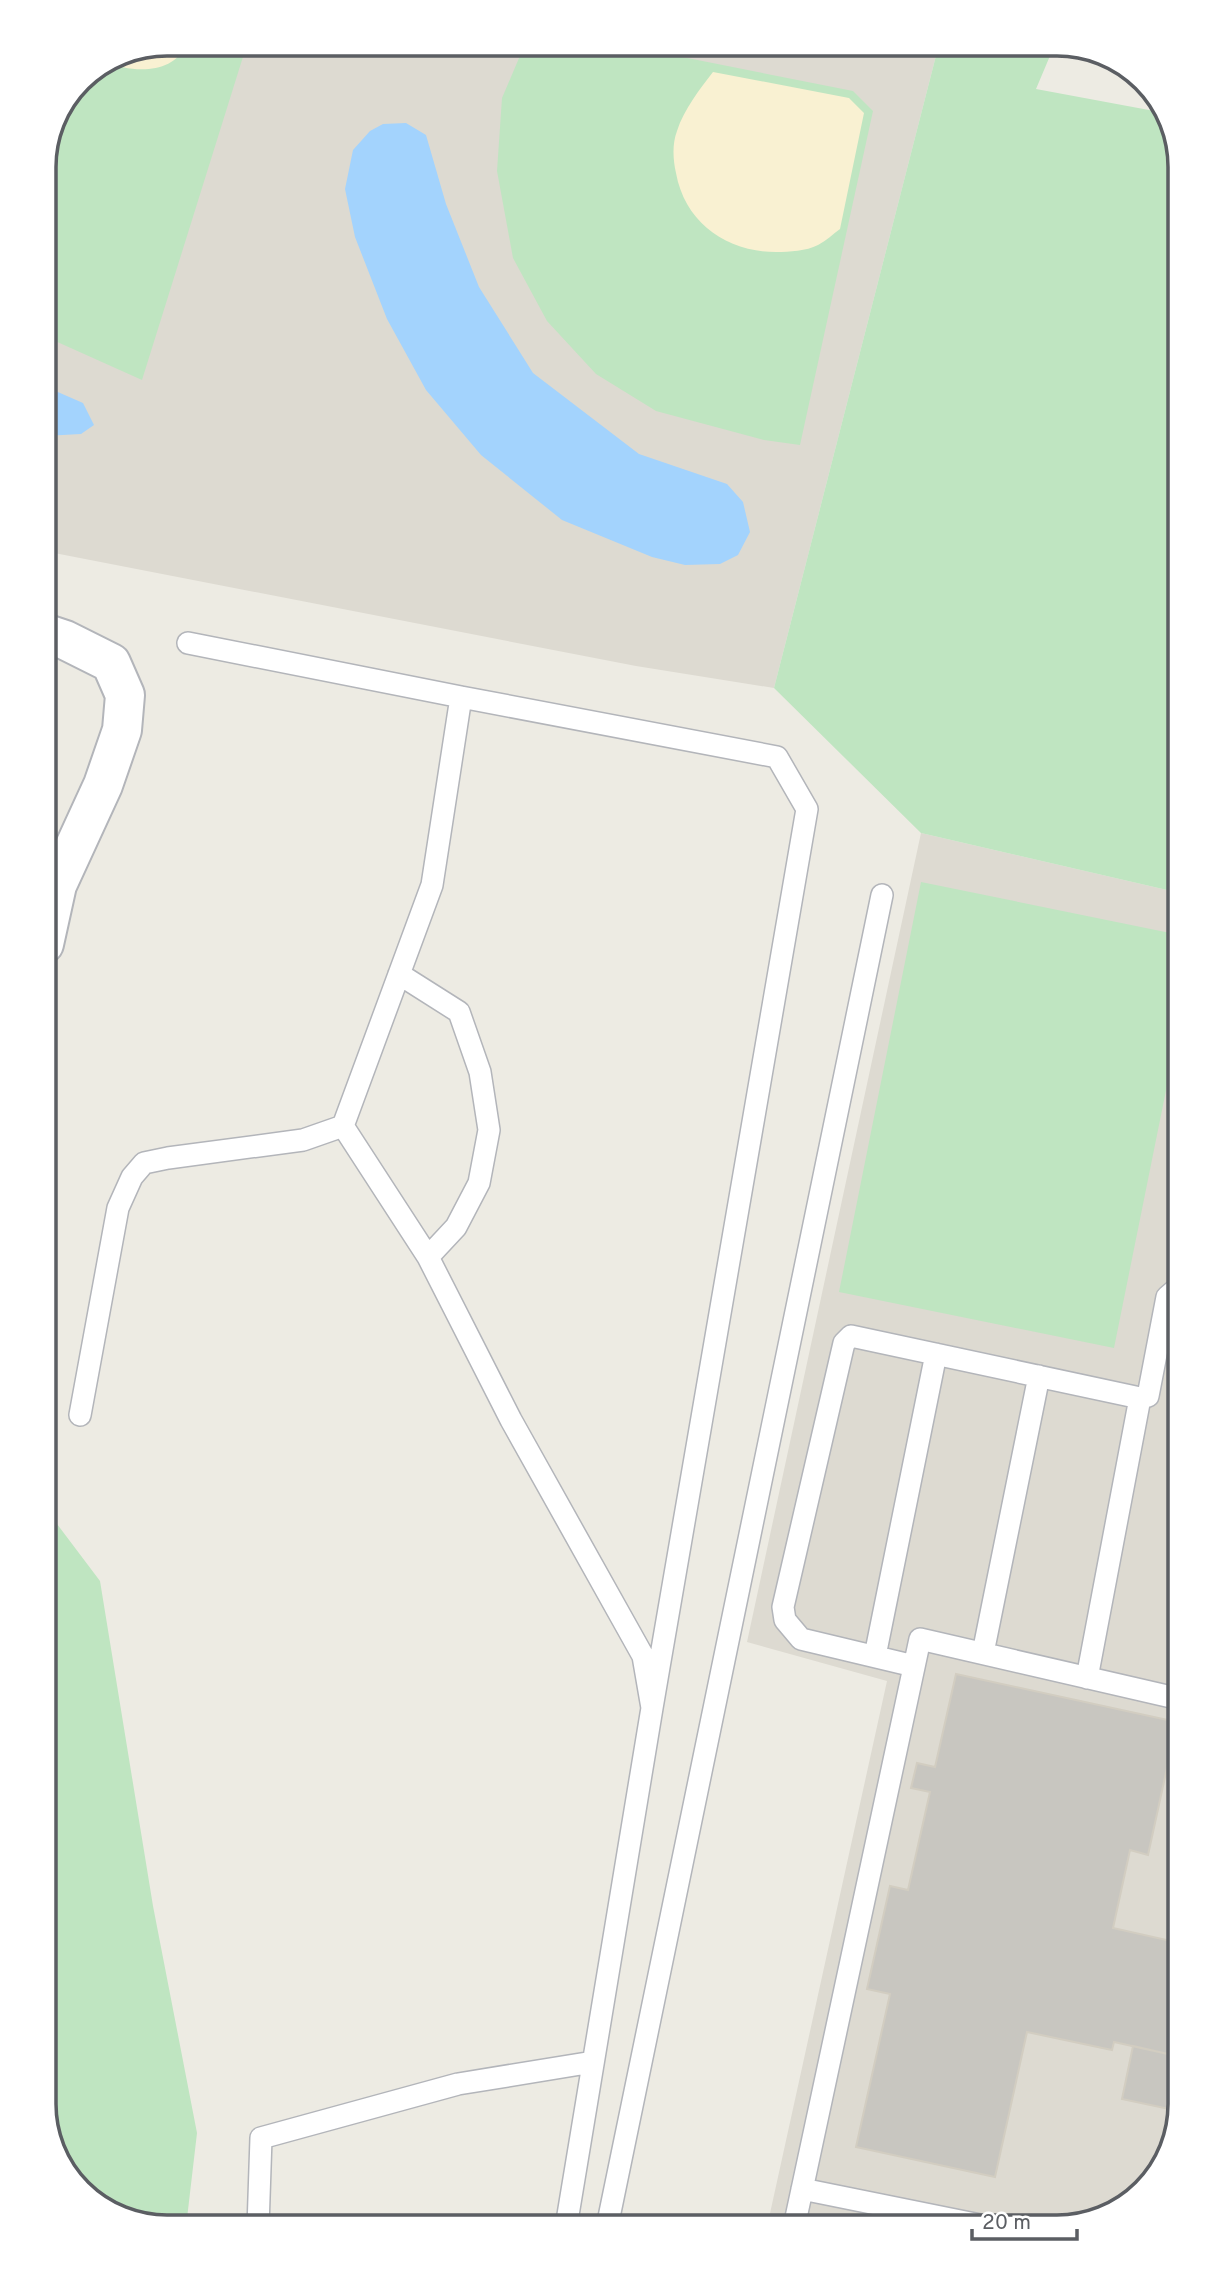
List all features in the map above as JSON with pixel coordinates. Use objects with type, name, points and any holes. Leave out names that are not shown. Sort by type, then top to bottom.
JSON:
[{"type":"street","points":[[56,637],[111,663],[125,695],[122,730],[103,785],[56,890]]},
{"type":"lane","points":[[188,643],[778,757],[807,809],[652,1708],[568,2215]]},
{"type":"lane","points":[[343,1126],[432,885],[461,697]]},
{"type":"lane","points":[[609,2215],[882,895]]},
{"type":"lane","points":[[399,974],[459,1012],[480,1072],[489,1130],[478,1183],[456,1227],[428,1257]]},
{"type":"lane","points":[[343,1126],[428,1257],[511,1420],[643,1656],[652,1708]]},
{"type":"lane","points":[[80,1415],[118,1208],[132,1177],[144,1163],[303,1140],[343,1126]]},
{"type":"lane","points":[[914,1665],[801,1639],[785,1620],[783,1607],[844,1343],[851,1336],[1140,1398],[1148,1396],[1168,1296]]},
{"type":"lane","points":[[875,1656],[936,1354]]},
{"type":"lane","points":[[982,1653],[1039,1376]]},
{"type":"lane","points":[[1087,1678],[1140,1398]]},
{"type":"lane","points":[[797,2215],[920,1639],[1168,1696]]},
{"type":"lane","points":[[258,2215],[261,2138],[458,2084],[593,2062]]},
{"type":"lane","points":[[802,2189],[931,2215]]},
{"type":"shaded area","points":[[167,56],[936,56],[774,688],[636,666],[56,553],[56,160],[67,118],[94,84],[131,62]]},
{"type":"shaded area","points":[[921,833],[1168,890],[1168,2104],[1157,2153],[1140,2177],[1124,2192],[1099,2207],[1057,2215],[770,2215],[887,1681],[747,1642]]},
{"type":"green space","points":[[167,56],[243,56],[142,380],[56,341],[56,160],[60,138],[67,118],[79,100],[94,84],[131,62]]},
{"type":"green space","points":[[520,56],[677,56],[853,91],[873,111],[800,445],[764,440],[656,411],[596,374],[547,321],[513,258],[497,171],[502,98]]},
{"type":"green space","points":[[936,56],[1050,56],[1036,89],[1152,111],[1160,125],[1166,146],[1168,167],[1168,890],[921,833],[774,688]]},
{"type":"green space","points":[[921,882],[1168,933],[1168,1080],[1114,1348],[839,1292]]},
{"type":"green space","points":[[56,1523],[100,1581],[153,1906],[197,2133],[187,2215],[160,2215],[118,2204],[89,2182],[71,2159],[58,2125]]},
{"type":"sand","points":[[178,56],[162,66],[151,69],[121,67],[153,57]]},
{"type":"sand","points":[[713,72],[849,98],[864,113],[840,229],[821,243],[808,249],[787,252],[758,251],[741,247],[711,231],[689,206],[676,173],[674,141],[688,107]]},
{"type":"water","points":[[406,123],[426,135],[446,204],[479,287],[533,373],[639,454],[727,484],[743,502],[750,532],[738,555],[720,564],[685,565],[652,557],[562,520],[481,455],[426,390],[387,319],[355,237],[345,189],[353,150],[370,131],[383,124]]},
{"type":"water","points":[[56,391],[83,403],[94,425],[81,434],[56,435]]},
{"type":"building","points":[[956,1674],[1168,1720],[1168,1763],[1148,1855],[1130,1850],[1113,1928],[1168,1940],[1168,2054],[1114,2042],[1112,2050],[1027,2032],[995,2177],[856,2147],[890,1994],[867,1989],[890,1886],[908,1890],[930,1792],[911,1788],[917,1763],[935,1767]]},
{"type":"building","points":[[1133,2046],[1168,2054],[1168,2109],[1122,2099]]}]
